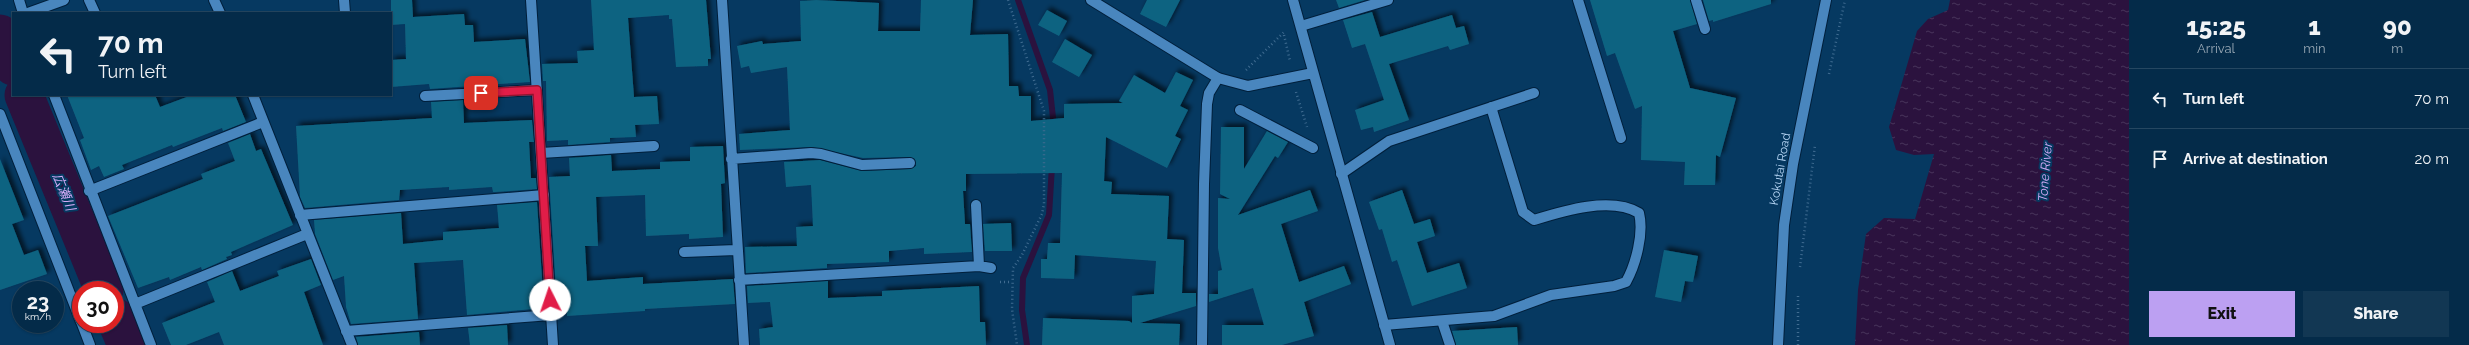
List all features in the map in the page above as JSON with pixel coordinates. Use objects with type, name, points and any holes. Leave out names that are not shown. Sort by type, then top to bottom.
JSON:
[{"type":"street","points":[[19,0],[23,12]]},
{"type":"street","points":[[31,12],[64,0]]},
{"type":"street","points":[[89,0],[95,12]]},
{"type":"street","points":[[214,0],[220,12]]},
{"type":"street","points":[[344,0],[345,12]]},
{"type":"street","points":[[531,0],[553,345]]},
{"type":"street","points":[[722,0],[736,250],[744,345]]},
{"type":"street","points":[[1091,0],[1218,78],[1248,86],[1313,73]]},
{"type":"street","points":[[1293,0],[1390,345]]},
{"type":"street","points":[[1301,26],[1388,0]]},
{"type":"street","points":[[1578,0],[1621,138]]},
{"type":"street","points":[[1696,0],[1705,29]]},
{"type":"street","name":"Kokutai Road","points":[[1778,345],[1783,232],[1789,187],[1826,0]]},
{"type":"street","points":[[1202,345],[1204,184],[1207,104],[1209,93],[1218,78]]},
{"type":"street","points":[[425,96],[537,90]]},
{"type":"street","points":[[1341,174],[1389,141],[1534,93]]},
{"type":"street","points":[[54,96],[89,191],[151,345]]},
{"type":"street","points":[[252,96],[352,345]]},
{"type":"street","points":[[1384,325],[1494,316],[1551,295],[1614,286],[1626,282],[1631,273],[1642,224],[1639,213],[1628,206],[1574,207],[1534,220],[1523,212],[1491,107]]},
{"type":"street","points":[[1240,110],[1313,148]]},
{"type":"street","points":[[0,114],[72,298]]},
{"type":"street","points":[[89,191],[263,122]]},
{"type":"street","points":[[541,153],[654,146]]},
{"type":"street","points":[[731,159],[811,153],[821,154],[862,166],[910,164]]},
{"type":"street","points":[[300,215],[544,195]]},
{"type":"street","points":[[976,205],[979,266]]},
{"type":"street","points":[[135,304],[307,234]]},
{"type":"street","points":[[684,252],[736,250]]},
{"type":"street","points":[[739,280],[979,266],[991,268]]},
{"type":"street","points":[[346,331],[551,315]]},
{"type":"street","points":[[1442,321],[1450,345]]},
{"type":"street","points":[[86,333],[90,345]]},
{"type":"path","points":[[1008,0],[1044,111],[1043,209],[1022,255],[1013,268],[1012,309],[1017,345]]},
{"type":"path","points":[[1828,80],[1845,0]]},
{"type":"path","points":[[1799,270],[1816,137]]},
{"type":"path","points":[[1798,292],[1798,345]]},
{"type":"water","name":"Tone River","points":[[1950,0],[2129,0],[2129,345],[1855,345],[1858,290],[1866,234],[1884,218],[1915,219],[1934,154],[1914,155],[1896,150],[1889,127],[1917,31],[1928,19],[1948,10]]},
{"type":"building","points":[[391,0],[412,0],[413,17],[464,14],[465,25],[473,25],[474,42],[525,39],[530,82],[430,89],[429,84],[392,87],[392,60],[406,59],[405,24],[392,25]]},
{"type":"building","points":[[591,0],[706,0],[711,59],[708,59],[708,66],[676,67],[672,19],[669,19],[669,15],[628,18],[634,97],[657,96],[659,124],[635,125],[636,137],[610,138],[610,142],[568,145],[568,140],[547,141],[546,81],[543,81],[542,64],[578,63],[577,51],[594,50]]},
{"type":"building","points":[[816,0],[879,3],[878,31],[920,31],[921,0],[973,0],[970,35],[1008,34],[1009,86],[1018,86],[1019,96],[1031,96],[1031,121],[1064,118],[1064,104],[1123,103],[1119,101],[1134,75],[1165,93],[1176,72],[1193,80],[1180,106],[1188,110],[1175,136],[1181,139],[1167,168],[1106,137],[1104,181],[1112,182],[1111,194],[1169,196],[1167,239],[1184,240],[1182,293],[1196,293],[1196,306],[1140,323],[1180,324],[1179,345],[1042,345],[1043,318],[1129,321],[1132,323],[1132,296],[1154,294],[1156,261],[1075,255],[1074,279],[1041,278],[1041,259],[1047,259],[1048,243],[1060,243],[1062,173],[966,174],[966,191],[963,191],[965,224],[970,224],[972,252],[924,254],[924,248],[889,251],[889,262],[827,264],[827,268],[746,273],[745,247],[797,246],[796,227],[813,226],[811,185],[786,187],[784,162],[820,160],[862,171],[910,169],[916,166],[915,159],[910,157],[863,158],[812,147],[740,150],[739,134],[790,130],[787,67],[751,73],[749,66],[741,68],[737,46],[762,41],[763,44],[801,41],[800,1]]},
{"type":"building","points":[[1147,0],[1180,0],[1166,27],[1140,14]]},
{"type":"building","points":[[1336,0],[1365,0],[1339,8]]},
{"type":"building","points":[[1590,0],[1690,0],[1697,24],[1673,31],[1690,88],[1736,98],[1720,157],[1716,155],[1715,185],[1684,185],[1685,162],[1641,160],[1642,106],[1635,109],[1615,53],[1607,56]]},
{"type":"building","points":[[1703,0],[1771,0],[1771,4],[1713,22],[1713,20],[1709,21]]},
{"type":"building","points":[[1047,10],[1067,21],[1059,36],[1038,25]]},
{"type":"building","points":[[1372,12],[1380,37],[1452,15],[1456,28],[1464,26],[1469,44],[1450,50],[1448,46],[1389,64],[1409,120],[1374,132],[1373,127],[1361,130],[1355,110],[1384,100],[1365,44],[1352,48],[1343,20]]},
{"type":"building","points":[[1065,39],[1092,55],[1079,77],[1052,62]]},
{"type":"building","points":[[67,96],[155,96],[160,107],[189,96],[235,96],[246,122],[223,131],[222,128],[173,147],[172,145],[122,165],[124,169],[104,177],[99,166],[91,170],[80,140],[84,138]]},
{"type":"building","points":[[463,100],[464,123],[532,120],[534,142],[529,142],[531,178],[536,178],[537,189],[496,192],[493,192],[492,187],[449,190],[449,187],[400,190],[399,200],[305,208],[300,197],[296,126],[432,118],[431,102]]},
{"type":"building","points":[[1221,127],[1244,127],[1244,169],[1267,131],[1288,142],[1278,158],[1275,156],[1238,215],[1310,190],[1318,211],[1281,224],[1299,282],[1344,266],[1351,284],[1304,302],[1314,336],[1282,345],[1222,345],[1222,325],[1264,325],[1253,288],[1209,302],[1209,294],[1218,294],[1218,271],[1222,270],[1218,248],[1218,198],[1230,199],[1220,194]]},
{"type":"building","points":[[250,134],[256,151],[261,149],[293,225],[231,252],[232,255],[226,257],[227,259],[202,270],[201,267],[170,280],[169,277],[138,288],[108,216],[203,179],[201,174],[235,161],[228,143]]},
{"type":"building","points":[[723,146],[725,183],[721,184],[723,237],[689,239],[689,234],[646,236],[645,195],[596,197],[598,246],[585,246],[587,281],[643,277],[643,284],[733,279],[735,304],[645,309],[645,311],[567,316],[567,307],[557,307],[549,177],[570,176],[569,158],[611,155],[612,171],[660,169],[660,162],[690,161],[690,147]]},
{"type":"building","points":[[0,159],[24,220],[12,224],[24,255],[38,250],[47,274],[26,281],[12,281],[12,286],[0,290]]},
{"type":"building","points":[[1402,190],[1414,224],[1430,219],[1435,236],[1417,242],[1427,273],[1459,263],[1467,288],[1412,306],[1397,260],[1392,262],[1382,229],[1379,230],[1369,202]]},
{"type":"building","points":[[537,202],[544,308],[467,315],[463,260],[414,263],[418,319],[351,324],[346,307],[344,276],[333,280],[315,234],[314,220],[401,213],[403,244],[443,240],[443,232],[499,228],[497,205]]},
{"type":"building","points":[[1011,223],[1012,251],[985,251],[983,224]]},
{"type":"building","points":[[1664,250],[1698,256],[1693,282],[1685,281],[1681,302],[1655,297]]},
{"type":"building","points":[[311,259],[321,285],[304,292],[323,345],[224,345],[219,332],[186,345],[171,345],[162,323],[215,302],[207,282],[232,271],[240,291],[279,276],[277,271]]},
{"type":"building","points":[[828,281],[828,298],[882,296],[882,291],[979,286],[980,322],[985,322],[986,345],[760,345],[759,329],[773,327],[770,302],[748,303],[747,286]]},
{"type":"building","points":[[507,325],[508,345],[470,345],[468,328]]},
{"type":"building","points":[[1517,327],[1518,345],[1456,345],[1452,331]]},
{"type":"building","points":[[419,332],[420,345],[358,345],[356,337]]},
{"type":"waterway","points":[[1018,0],[1050,90],[1054,127]]},
{"type":"waterway","name":"広瀬川","points":[[0,34],[12,64]]},
{"type":"waterway","name":"広瀬川","points":[[24,96],[100,281]]},
{"type":"waterway","points":[[1027,345],[1022,310],[1023,278],[1049,215],[1052,166]]},
{"type":"waterway","name":"広瀬川","points":[[122,333],[127,345]]},
{"type":"route","points":[[481,93],[537,90],[550,300]]}]
